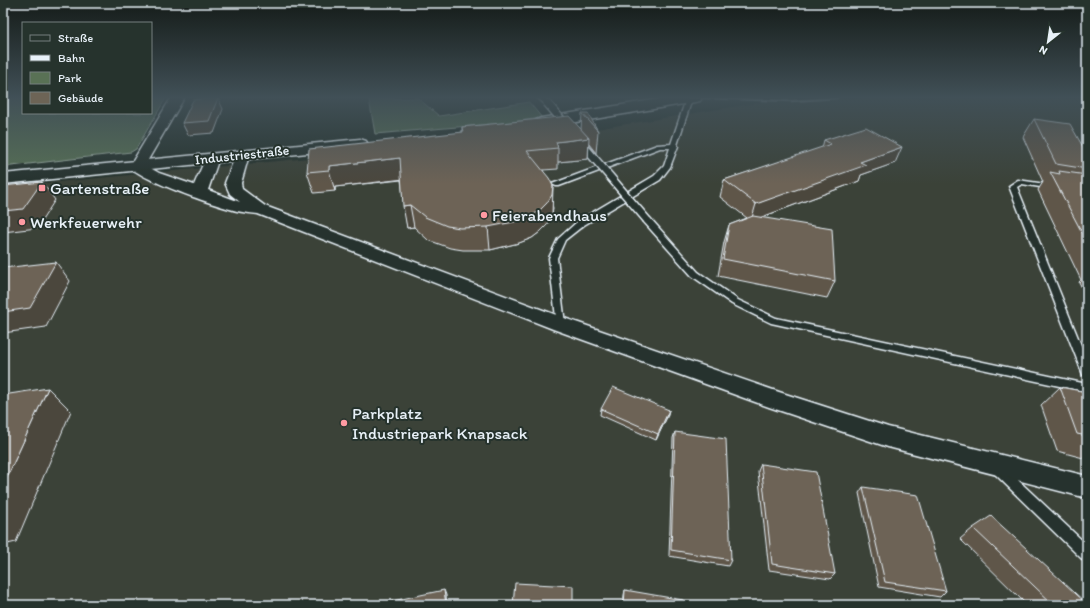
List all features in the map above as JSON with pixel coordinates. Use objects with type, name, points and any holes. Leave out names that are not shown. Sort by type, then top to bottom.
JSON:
[{"type":"main road","name":"Industriestraße","points":[[3,179],[375,143]]},
{"type":"street","points":[[161,126],[137,166],[154,176],[236,206],[261,210],[560,324],[792,406],[888,437],[1087,487]]},
{"type":"street","points":[[242,155],[233,182],[235,191],[261,210]]},
{"type":"street","points":[[199,193],[212,158]]},
{"type":"lane","points":[[567,126],[572,132]]},
{"type":"lane","points":[[560,324],[553,258],[562,239],[581,223],[657,178],[667,167],[682,126]]},
{"type":"lane","points":[[577,138],[695,274],[735,302],[774,321],[1087,388]]},
{"type":"lane","points":[[556,184],[659,146],[675,146]]},
{"type":"lane","points":[[1058,187],[1021,182],[1013,186],[1087,372]]},
{"type":"lane","points":[[992,463],[1087,554]]},
{"type":"shaded area","points":[[612,126],[1087,126],[1087,605],[3,605],[3,187],[565,134]]},
{"type":"green space","points":[[3,126],[149,126],[136,149],[131,152],[3,167]]},
{"type":"green space","points":[[374,126],[464,126],[375,134]]},
{"type":"building","points":[[578,126],[589,138],[556,142],[558,148],[527,151],[549,178],[553,186],[552,195],[547,203],[532,216],[519,221],[488,227],[460,228],[447,226],[425,217],[410,205],[403,206],[400,158],[329,166],[329,170],[307,172],[309,149],[463,132],[462,127]]},
{"type":"building","points":[[1038,126],[1071,126],[1087,154],[1087,169],[1056,164]]},
{"type":"building","points":[[866,127],[902,147],[860,162],[866,165],[756,204],[724,180],[831,144],[824,140]]},
{"type":"building","points":[[1059,171],[1087,175],[1087,242],[1050,172],[1060,174]]},
{"type":"building","points":[[42,182],[23,209],[3,211],[3,186]]},
{"type":"building","points":[[753,216],[832,229],[835,281],[723,259],[729,225]]},
{"type":"building","points":[[56,262],[30,308],[3,312],[3,268]]},
{"type":"building","points":[[613,387],[669,410],[658,434],[601,409]]},
{"type":"building","points":[[1060,387],[1087,392],[1087,436],[1077,434]]},
{"type":"building","points":[[48,388],[3,486],[3,395]]},
{"type":"building","points":[[675,432],[726,439],[731,560],[671,550]]},
{"type":"building","points":[[761,464],[816,472],[835,574],[772,564]]},
{"type":"building","points":[[863,487],[918,495],[946,591],[885,582]]},
{"type":"building","points":[[991,516],[1087,605],[1054,605],[973,528]]},
{"type":"building","points":[[515,583],[573,586],[573,605],[513,605]]},
{"type":"building","points":[[444,590],[446,605],[383,605],[383,603]]},
{"type":"building","points":[[625,590],[683,600],[683,605],[624,605]]},
{"type":"place","name":"Gartenstraße","points":[[42,188]]},
{"type":"place","name":"Feierabendhaus","points":[[484,215]]},
{"type":"place","name":"Werkfeuerwehr","points":[[22,222]]},
{"type":"place","name":"Parkplatz Industriepark Knapsack","points":[[344,423]]}]
